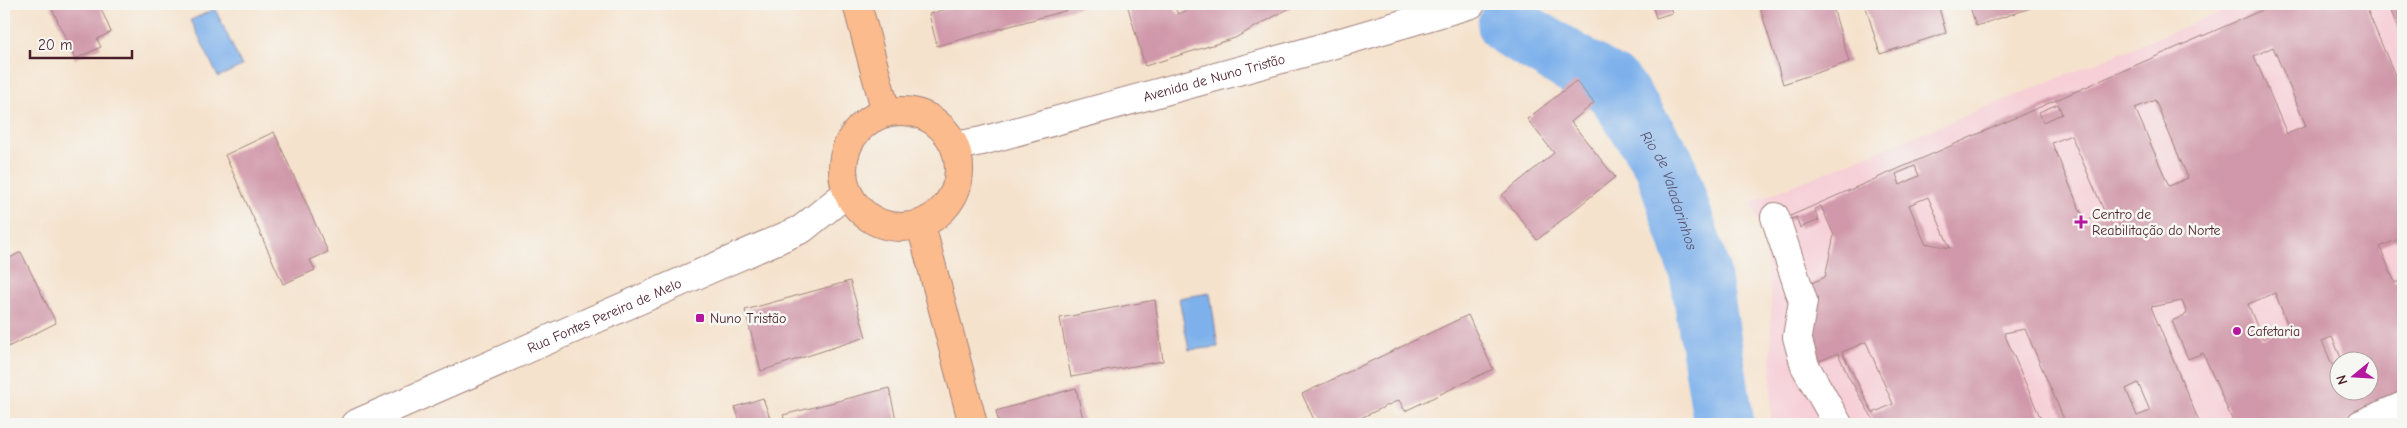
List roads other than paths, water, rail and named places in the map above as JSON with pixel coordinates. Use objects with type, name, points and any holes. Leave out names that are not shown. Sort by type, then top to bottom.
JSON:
[{"type":"main road","points":[[857,4],[886,112]]},
{"type":"main road","points":[[902,110],[919,113],[934,120],[946,131],[955,146],[959,164],[958,184],[950,201],[937,215],[921,225],[904,228],[886,226],[870,219],[857,208],[847,193],[843,174],[845,153],[850,141],[868,120],[886,112],[902,110]]},
{"type":"main road","points":[[921,225],[973,424]]},
{"type":"street","name":"Avenida de Nuno Tristão","points":[[955,146],[992,138],[1288,58],[1471,4]]},
{"type":"street","name":"Rua Fontes Pereira de Melo","points":[[355,424],[802,229],[847,193]]},
{"type":"street","points":[[1775,218],[1803,302],[1797,338],[1805,366],[1838,424]]},
{"type":"street","points":[[2361,424],[2403,406]]},
{"type":"water","points":[[215,9],[242,66],[218,77],[191,20]]},
{"type":"water","points":[[1210,293],[1218,347],[1189,350],[1179,298]]},
{"type":"waterway","name":"Rio de Valadarinhos","points":[[1508,25],[1615,88],[1665,165],[1700,273],[1724,424]]},
{"type":"place","name":"Centro de Reabilitação do Norte","points":[[2081,222]]},
{"type":"place","name":"Nuno Tristão","points":[[700,318]]},
{"type":"place","name":"Cafetaria","points":[[2237,331]]}]
